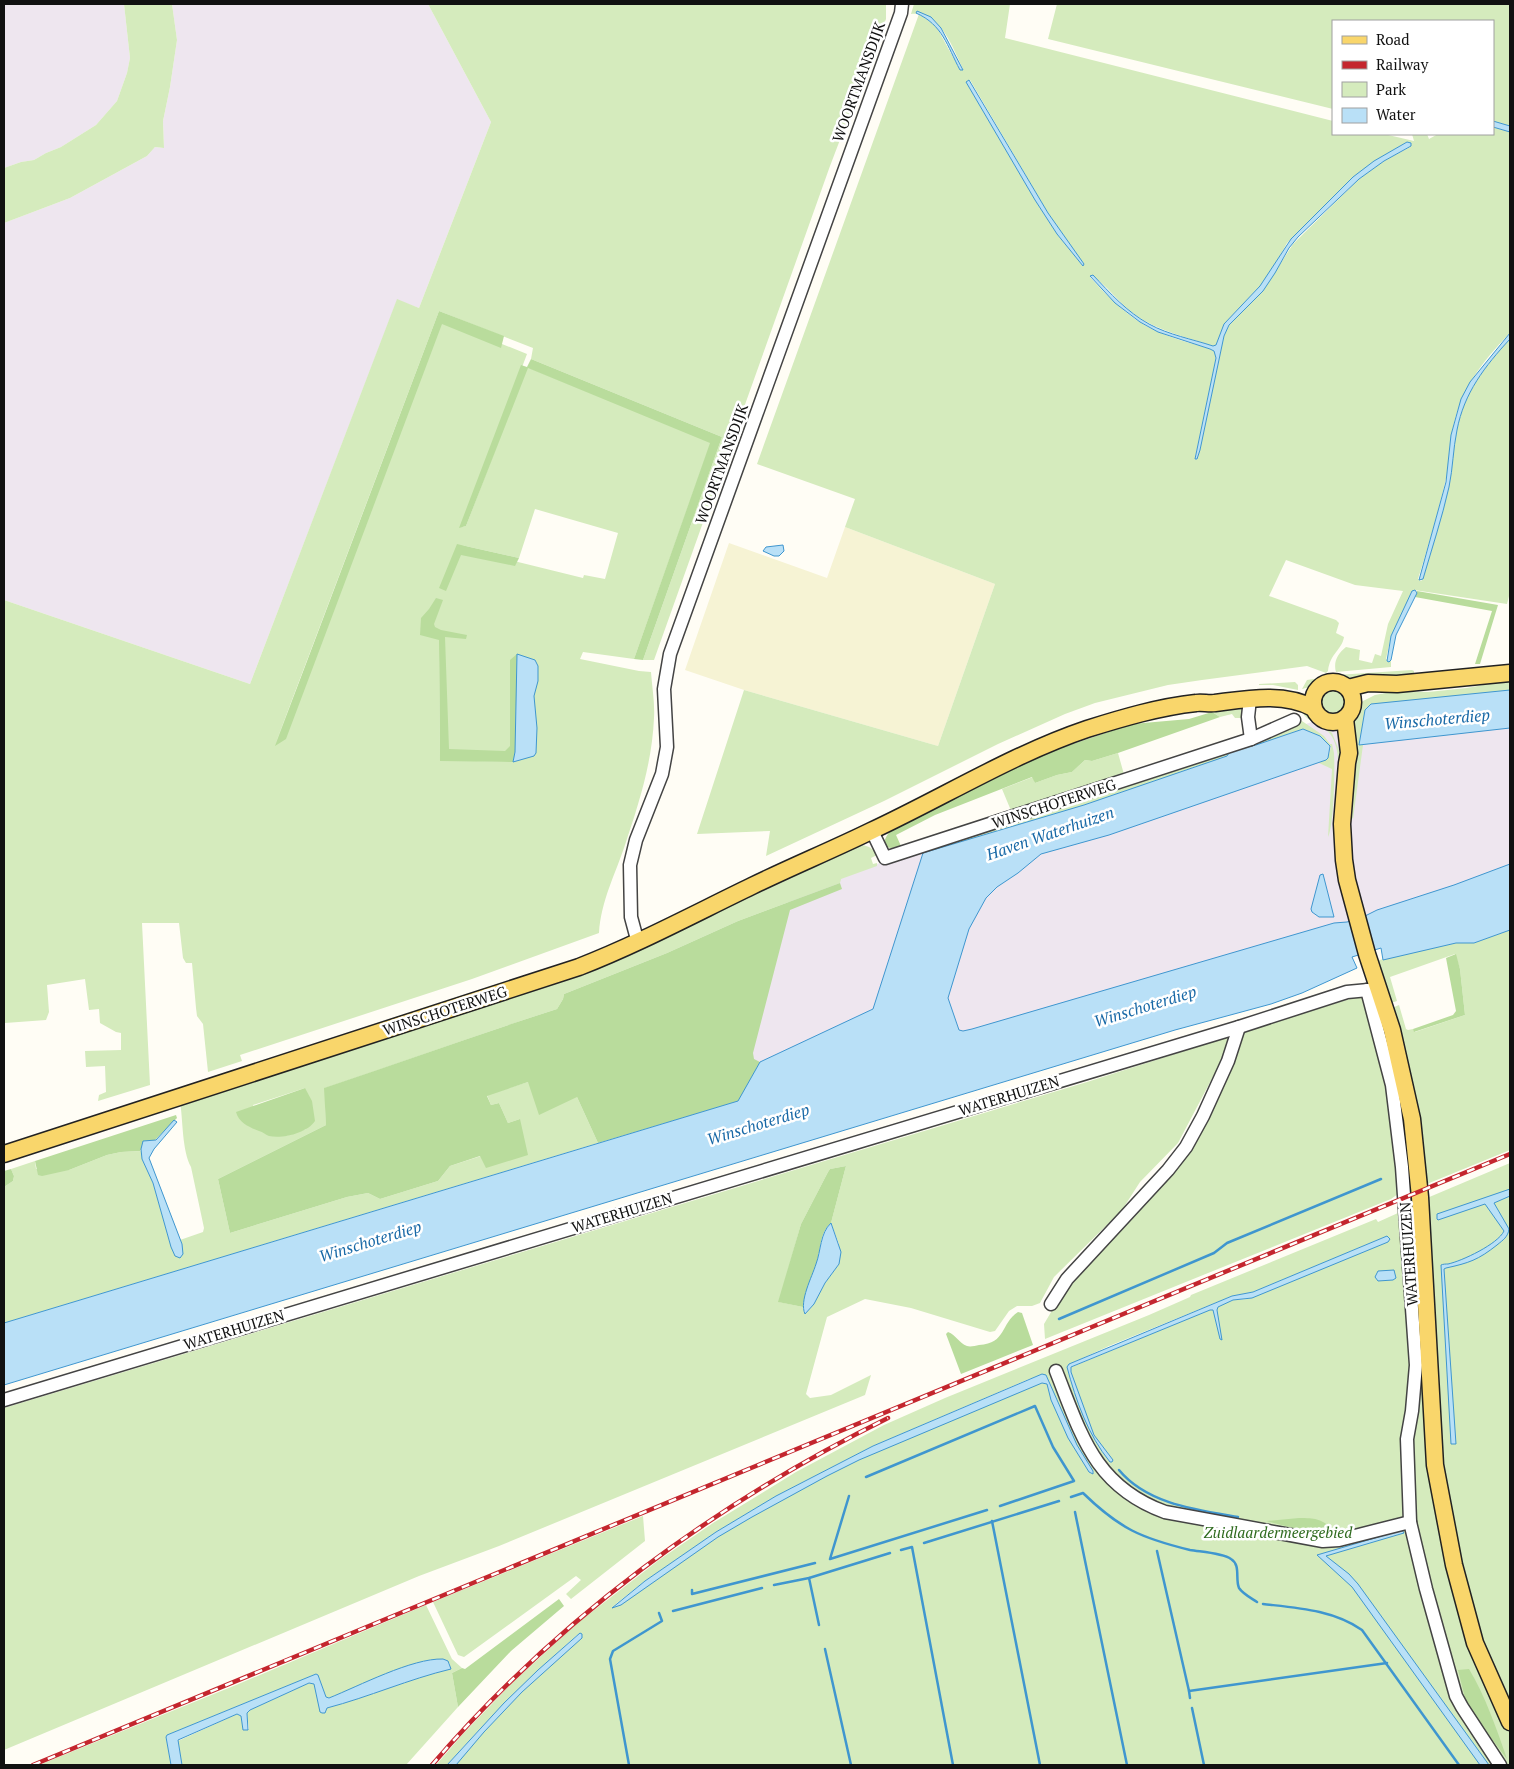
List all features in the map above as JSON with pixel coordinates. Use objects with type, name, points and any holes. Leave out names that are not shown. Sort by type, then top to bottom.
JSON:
[{"type":"main road","points":[[1348,688],[1368,683],[1397,684],[1510,673]]},
{"type":"main road","points":[[1349,711],[1352,694],[1348,688],[1340,683],[1332,682],[1321,686],[1316,691],[1313,698],[1313,708],[1319,717],[1336,723],[1371,694],[1397,684]]},
{"type":"main road","name":"WINSCHOTERWEG","points":[[1198,703],[1209,697],[1245,692],[1274,690],[1300,693],[1316,691]]},
{"type":"main road","name":"WINSCHOTERWEG","points":[[4,1154],[579,967],[638,943],[754,885],[872,831],[1040,747],[1087,730],[1125,718],[1198,703],[1210,704],[1250,699],[1274,699],[1299,702],[1313,708]]},
{"type":"main road","name":"WATERHUIZEN","points":[[1349,711],[1350,753],[1347,763],[1342,824],[1343,848],[1347,880],[1367,954],[1373,989],[1392,1030],[1412,1119],[1422,1228],[1435,1465],[1454,1565],[1476,1643],[1510,1722]]},
{"type":"main road","name":"WATERHUIZEN","points":[[1329,722],[1337,733],[1347,763]]},
{"type":"street","name":"WOORTMANSDIJK","points":[[638,943],[630,917],[630,864],[636,840],[662,774],[667,747],[664,688],[670,654],[898,23],[902,4]]},
{"type":"street","points":[[1250,699],[1248,717],[1252,739]]},
{"type":"street","name":"WINSCHOTERWEG","points":[[872,831],[885,858],[1252,739],[1294,720]]},
{"type":"street","name":"WATERHUIZEN","points":[[4,1400],[1240,1027],[1347,992],[1373,989],[1392,1085],[1402,1167],[1416,1365],[1412,1411],[1407,1439],[1410,1522],[1426,1589],[1456,1696],[1500,1765]]},
{"type":"street","points":[[1051,1304],[1067,1278],[1163,1176],[1183,1151],[1203,1116],[1231,1053],[1240,1027]]},
{"type":"street","points":[[1056,1371],[1090,1452],[1107,1475],[1147,1505],[1165,1512],[1323,1541],[1339,1540],[1410,1522]]},
{"type":"shaded area","points":[[4,4],[124,4],[130,58],[117,101],[96,125],[61,147],[34,160],[4,168]]},
{"type":"shaded area","points":[[172,4],[428,4],[491,122],[419,308],[397,300],[250,684],[4,600],[4,223],[70,198],[147,156],[155,147],[164,148],[163,121],[177,40]]},
{"type":"shaded area","points":[[845,527],[995,584],[938,746],[744,690],[685,670],[729,543],[827,578]]},
{"type":"shaded area","points":[[1510,686],[1510,884],[1070,1024],[746,1073],[789,897],[837,877],[1315,721],[1326,727],[1338,728],[1352,720],[1358,707]]},
{"type":"green space","points":[[124,4],[172,4],[177,40],[163,121],[164,148],[155,147],[147,156],[70,198],[4,223],[4,168],[34,160],[61,147],[96,125],[117,101],[130,58]]},
{"type":"green space","points":[[428,4],[886,4],[886,19],[830,166],[654,660],[643,660],[722,437],[531,359],[533,348],[439,311],[275,745],[440,319],[527,354],[462,527],[466,526],[527,367],[711,442],[634,659],[583,652],[580,659],[651,672],[654,701],[653,735],[644,783],[625,845],[605,899],[599,933],[472,979],[240,1055],[242,1061],[208,1072],[203,1024],[197,1016],[192,963],[186,963],[183,958],[179,923],[142,923],[150,1085],[98,1101],[99,1095],[106,1092],[105,1066],[86,1067],[85,1051],[121,1050],[121,1033],[100,1023],[99,1009],[89,1010],[85,979],[47,985],[49,1012],[46,1020],[5,1023],[4,600],[250,684],[397,299],[419,308],[491,122]],"holes":[[[535,509],[618,533],[605,579],[584,575],[583,578],[514,561],[461,545],[519,558]],[[439,640],[444,754],[520,760],[513,762],[440,760]]]},
{"type":"green space","points":[[914,4],[1010,4],[1005,38],[1332,121],[1332,135],[1388,135],[1414,141],[1412,135],[1427,135],[1429,139],[1436,135],[1494,135],[1494,127],[1510,132],[1510,333],[1480,368],[1459,407],[1451,438],[1445,483],[1418,579],[1421,581],[1423,579],[1443,510],[1460,417],[1470,392],[1484,370],[1510,339],[1510,592],[1507,604],[1414,590],[1391,636],[1386,659],[1391,660],[1391,667],[1336,672],[1337,658],[1346,647],[1360,650],[1359,660],[1372,663],[1375,654],[1381,656],[1388,624],[1403,591],[1355,585],[1286,560],[1269,596],[1336,620],[1339,623],[1336,633],[1344,637],[1326,673],[1307,666],[1168,685],[1095,703],[1065,714],[998,744],[884,801],[766,856],[770,831],[697,834],[744,690],[938,746],[995,584],[845,527],[855,499],[757,464],[919,14],[911,14]],"holes":[[[920,15],[930,18],[938,24],[950,41],[963,69],[960,70],[936,26]],[[970,80],[1048,213],[1084,264],[1083,266],[1057,234],[1035,200],[966,82]],[[1407,142],[1411,143],[1410,147],[1384,161],[1359,179],[1293,244],[1263,291],[1229,325],[1224,336],[1200,450],[1196,460],[1216,358],[1214,351],[1166,335],[1143,324],[1111,299],[1090,277],[1091,275],[1129,310],[1143,320],[1172,333],[1213,346],[1216,345],[1224,324],[1260,286],[1272,270],[1287,243],[1353,177],[1388,153]]]},
{"type":"green space","points":[[1057,4],[1510,4],[1510,126],[1494,121],[1494,20],[1332,20],[1332,109],[1048,39]]},
{"type":"green space","points":[[439,311],[504,336],[501,348],[442,324],[286,739],[275,746]]},
{"type":"green space","points":[[531,359],[722,437],[643,660],[634,659],[710,443],[528,368],[466,526],[459,528],[521,365],[527,367]]},
{"type":"green space","points":[[457,544],[519,558],[515,566],[461,555],[446,591],[439,588]]},
{"type":"green space","points":[[1417,591],[1498,605],[1480,664],[1475,664],[1492,611],[1415,597]]},
{"type":"green space","points":[[436,598],[443,600],[434,624],[435,627],[467,635],[466,639],[445,637],[449,749],[505,751],[510,746],[510,660],[517,654],[515,752],[513,762],[440,761],[439,640],[420,635],[421,618]]},
{"type":"green space","points":[[1414,671],[1413,676],[1346,681],[1337,678],[1337,675]]},
{"type":"green space","points":[[1326,677],[1314,686],[1302,689],[1307,680]]},
{"type":"green space","points":[[1510,680],[1510,690],[1371,705],[1365,710],[1359,745],[1363,745],[1353,819],[1349,815],[1352,720],[1363,701],[1375,695],[1397,691],[1428,692],[1467,688]]},
{"type":"green space","points":[[1295,682],[1298,685],[1298,690],[1273,685],[1259,685],[1259,684]]},
{"type":"green space","points":[[1333,689],[1342,693],[1346,702],[1342,711],[1333,715],[1324,711],[1320,702],[1324,693]]},
{"type":"green space","points":[[1243,706],[1245,718],[1235,718],[1232,714],[1220,717],[1212,712]]},
{"type":"green space","points":[[1300,708],[1310,713],[1316,721],[1332,733],[1341,755],[1335,814],[1338,782],[1336,746],[1326,730],[1304,716]]},
{"type":"green space","points":[[1212,712],[1220,717],[1118,753],[1092,761],[1085,760],[1072,772],[1035,783],[1032,777],[935,815],[896,835],[901,846],[894,848],[886,847],[886,837],[893,828],[1051,749],[1067,746],[1132,724],[1189,719]]},
{"type":"green space","points":[[1299,719],[1324,736],[1332,744],[1334,753],[1334,796],[1332,822],[1328,837],[1332,769],[1319,763],[1328,758],[1331,747],[1320,736],[1303,729],[1256,745],[1250,745],[1229,753],[1227,756],[1084,805],[916,855],[912,854],[1295,727],[1294,722]]},
{"type":"green space","points":[[1118,753],[1125,778],[1012,813],[1002,789],[1033,777],[1035,783],[1072,772],[1085,760],[1092,761]]},
{"type":"green space","points":[[862,845],[873,849],[877,855],[871,858],[873,864],[877,863],[877,866],[841,879],[840,883],[738,921],[667,953],[564,994],[557,1009],[325,1088],[326,1125],[218,1179],[230,1233],[347,1197],[368,1193],[380,1199],[438,1181],[450,1166],[481,1156],[520,1119],[508,1123],[499,1103],[491,1105],[487,1095],[528,1082],[577,1097],[598,1143],[4,1323],[4,1187],[13,1181],[14,1176],[11,1169],[35,1161],[36,1169],[69,1170],[107,1155],[141,1151],[142,1159],[153,1183],[171,1247],[182,1244],[180,1240],[203,1232],[204,1228],[191,1167],[186,1153],[180,1101],[625,955],[626,957],[854,846]],"holes":[[[305,1088],[306,1129],[286,1136],[262,1131],[253,1105]]]},
{"type":"green space","points":[[840,883],[842,889],[790,910],[753,1053],[754,1059],[760,1062],[739,1101],[598,1143],[577,1097],[539,1115],[528,1082],[487,1096],[491,1105],[499,1103],[508,1123],[520,1119],[528,1155],[486,1168],[480,1156],[450,1166],[438,1181],[380,1199],[368,1193],[347,1197],[230,1233],[218,1179],[326,1125],[324,1088],[557,1009],[564,994],[667,953],[738,921]]},
{"type":"green space","points":[[1510,930],[1510,1150],[1422,1186],[1392,1008],[1399,1005],[1406,1029],[1413,1029],[1415,1032],[1465,1015],[1460,969],[1455,954],[1390,977],[1397,1001],[1391,1003],[1375,961],[1456,943],[1474,943]]},
{"type":"green space","points":[[1456,954],[1460,969],[1465,1015],[1414,1032],[1413,1029],[1453,1015],[1456,1011],[1446,958]]},
{"type":"green space","points":[[1356,997],[1362,997],[1366,1000],[1383,1066],[1396,1156],[1398,1194],[1391,1199],[1045,1339],[1044,1324],[1066,1287],[1179,1167],[1201,1128],[1241,1038],[1246,1031]]},
{"type":"green space","points":[[1228,1037],[1228,1042],[1217,1069],[1178,1143],[1140,1182],[1122,1210],[1054,1277],[1040,1303],[1032,1306],[1017,1306],[1009,1311],[995,1331],[990,1332],[911,1308],[865,1299],[827,1317],[806,1394],[810,1398],[831,1395],[871,1375],[865,1395],[499,1546],[419,1576],[4,1750],[4,1408],[1087,1082]],"holes":[[[846,1166],[831,1223],[839,1244],[839,1264],[825,1283],[814,1304],[806,1313],[803,1307],[779,1302],[801,1224],[830,1169]]]},
{"type":"green space","points":[[305,1088],[312,1101],[315,1121],[301,1132],[288,1136],[269,1136],[245,1124],[237,1116],[236,1112]]},
{"type":"green space","points":[[176,1115],[177,1118],[154,1141],[149,1140],[140,1151],[107,1155],[69,1170],[42,1176],[38,1175],[35,1161]]},
{"type":"green space","name":"Zuidlaardermeergebied","points":[[1510,1163],[1510,1765],[452,1765],[493,1718],[581,1633],[526,1683],[447,1765],[436,1765],[510,1685],[575,1625],[659,1560],[713,1523],[796,1472],[884,1425],[945,1398],[1149,1315],[1191,1295],[1376,1219],[1378,1222],[1401,1210],[1404,1232],[1424,1222],[1427,1198]],"holes":[[[1387,1236],[1248,1299],[1233,1300],[1067,1369],[1072,1363],[1109,1346],[1232,1296],[1253,1292]],[[1046,1375],[1047,1378],[845,1463],[713,1537],[612,1607],[645,1581],[716,1532],[776,1496],[873,1446],[1029,1379]]]},
{"type":"green space","points":[[846,1166],[831,1223],[822,1237],[818,1260],[803,1307],[778,1302],[801,1224],[830,1169]]},
{"type":"green space","points":[[11,1169],[14,1176],[13,1181],[4,1187],[4,1171]]},
{"type":"green space","points":[[1018,1312],[1022,1313],[1033,1345],[961,1374],[946,1334],[948,1332],[951,1333],[964,1345],[968,1346],[988,1344],[999,1337],[1008,1322]]},
{"type":"green space","points":[[643,1516],[645,1541],[571,1599],[566,1594],[581,1580],[576,1576],[464,1657],[458,1655],[433,1602]]},
{"type":"green space","points":[[1299,1518],[1320,1521],[1338,1533],[1301,1530],[1266,1521]]},
{"type":"green space","points":[[559,1599],[564,1606],[511,1651],[458,1707],[452,1673],[462,1668],[465,1669]]},
{"type":"green space","points":[[426,1605],[452,1659],[462,1668],[452,1673],[458,1707],[406,1765],[182,1765],[178,1741],[237,1714],[241,1716],[243,1730],[249,1729],[247,1713],[250,1710],[309,1683],[314,1684],[321,1713],[325,1712],[327,1708],[450,1669],[450,1664],[444,1659],[428,1660],[398,1670],[329,1698],[326,1697],[316,1674],[167,1735],[171,1765],[39,1765],[236,1685]]},
{"type":"green space","points":[[1469,1669],[1485,1701],[1507,1759],[1470,1710],[1458,1670]]},
{"type":"water","points":[[917,11],[931,17],[941,28],[963,70],[960,70],[938,30],[925,18],[916,13]]},
{"type":"water","points":[[969,80],[1048,213],[1084,264],[1083,266],[1057,234],[1035,200],[966,82]]},
{"type":"water","points":[[1494,121],[1510,126],[1510,132],[1494,127]]},
{"type":"water","points":[[1407,142],[1411,143],[1411,146],[1384,161],[1359,179],[1298,237],[1289,248],[1263,291],[1229,325],[1224,336],[1200,450],[1197,459],[1195,459],[1216,358],[1214,351],[1158,332],[1140,322],[1115,303],[1090,276],[1093,275],[1126,308],[1149,324],[1164,331],[1213,346],[1216,345],[1224,324],[1260,286],[1291,239],[1353,177],[1374,161]]},
{"type":"water","points":[[1510,333],[1510,339],[1492,359],[1470,392],[1460,417],[1446,499],[1423,579],[1419,580],[1446,482],[1451,435],[1461,399],[1470,382]]},
{"type":"water","points":[[783,545],[784,551],[779,556],[763,551],[766,547]]},
{"type":"water","points":[[1415,590],[1417,593],[1396,635],[1389,662],[1387,661],[1391,636],[1412,591]]},
{"type":"water","points":[[517,654],[535,660],[538,666],[538,681],[534,696],[537,728],[536,753],[534,756],[513,762],[515,752]]},
{"type":"water","name":"Winschoterdiep","points":[[1510,690],[1510,728],[1359,745],[1365,710],[1371,704]]},
{"type":"water","points":[[1303,729],[1320,736],[1330,746],[1326,760],[1109,835],[1041,854],[997,887],[986,898],[969,929],[948,998],[959,1030],[972,1029],[1334,923],[1347,922],[1510,864],[1510,930],[1474,943],[1456,943],[1383,960],[1381,948],[1352,957],[1357,968],[1302,993],[1271,1004],[1175,1030],[4,1385],[4,1323],[738,1101],[760,1062],[873,1009],[923,853],[1084,805],[1227,756],[1229,753],[1250,745],[1256,745]]},
{"type":"water","points":[[1323,874],[1334,917],[1319,917],[1311,909],[1320,875]]},
{"type":"water","points":[[174,1120],[177,1122],[154,1149],[149,1158],[182,1244],[183,1254],[180,1258],[175,1256],[171,1247],[153,1183],[142,1159],[141,1149],[143,1141],[156,1140]]},
{"type":"water","points":[[1510,1189],[1510,1196],[1494,1203],[1509,1229],[1505,1238],[1479,1258],[1444,1269],[1456,1444],[1451,1444],[1441,1265],[1470,1256],[1495,1241],[1504,1231],[1485,1204],[1438,1220],[1437,1214]]},
{"type":"water","points":[[831,1223],[841,1252],[839,1264],[825,1283],[814,1304],[805,1314],[804,1303],[807,1289],[818,1259],[823,1237]]},
{"type":"water","points":[[1387,1236],[1390,1239],[1388,1242],[1252,1298],[1233,1300],[1218,1307],[1222,1340],[1220,1339],[1213,1310],[1210,1310],[1071,1367],[1071,1372],[1094,1435],[1113,1460],[1112,1462],[1102,1452],[1089,1429],[1074,1392],[1067,1367],[1069,1364],[1232,1296],[1253,1292]]},
{"type":"water","points":[[1394,1270],[1396,1278],[1393,1280],[1378,1281],[1375,1277],[1378,1271]]},
{"type":"water","points":[[1042,1374],[1046,1375],[1077,1445],[1093,1474],[1089,1472],[1068,1438],[1051,1400],[1047,1384],[1042,1383],[859,1460],[827,1476],[718,1537],[621,1605],[612,1608],[645,1581],[716,1532],[776,1496],[873,1446]]},
{"type":"water","points":[[1402,1530],[1404,1533],[1326,1556],[1349,1574],[1358,1584],[1489,1765],[1480,1765],[1352,1587],[1317,1555]]},
{"type":"water","points":[[580,1633],[582,1638],[522,1692],[456,1765],[447,1765],[504,1703]]},
{"type":"water","points":[[443,1659],[448,1661],[451,1669],[327,1708],[325,1713],[320,1712],[314,1684],[309,1683],[250,1710],[247,1713],[248,1730],[243,1730],[241,1716],[237,1714],[178,1740],[182,1765],[171,1765],[167,1735],[316,1674],[326,1697],[329,1698],[401,1668],[430,1660]]},
{"type":"waterway","points":[[1059,1319],[1214,1253],[1227,1243],[1381,1179]]},
{"type":"waterway","points":[[866,1477],[1035,1406],[1053,1447],[1074,1481],[1000,1506]]},
{"type":"waterway","points":[[1119,1470],[1130,1481],[1158,1498],[1190,1508],[1238,1517]]},
{"type":"waterway","points":[[1071,1497],[1083,1493],[1120,1524],[1144,1536],[1173,1546],[1217,1554],[1231,1559],[1237,1568],[1239,1588],[1257,1602]]},
{"type":"waterway","points":[[849,1496],[830,1559],[987,1510]]},
{"type":"waterway","points":[[924,1543],[1059,1501]]},
{"type":"waterway","points":[[1075,1512],[1127,1765]]},
{"type":"waterway","points":[[992,1521],[1040,1765]]},
{"type":"waterway","points":[[901,1550],[912,1547],[953,1765]]},
{"type":"waterway","points":[[1157,1551],[1189,1691],[1387,1663]]},
{"type":"waterway","points":[[774,1585],[809,1578],[890,1553]]},
{"type":"waterway","points":[[692,1590],[692,1594],[815,1563]]},
{"type":"waterway","points":[[809,1578],[819,1625]]},
{"type":"waterway","points":[[673,1611],[762,1588]]},
{"type":"waterway","points":[[1263,1604],[1327,1614],[1351,1623],[1362,1630],[1459,1765]]},
{"type":"waterway","points":[[629,1765],[610,1659],[613,1651],[662,1621],[659,1613]]},
{"type":"waterway","points":[[825,1649],[851,1765]]},
{"type":"waterway","points":[[1189,1691],[1190,1698]]},
{"type":"waterway","points":[[1192,1708],[1204,1765]]},
{"type":"railway","points":[[33,1765],[1510,1154]]},
{"type":"railway","points":[[432,1765],[480,1712],[532,1661],[586,1613],[642,1569],[701,1527],[762,1488],[824,1451],[888,1418]]},
{"type":"water label","name":"Haven Waterhuizen","points":[[1050,833]]}]
